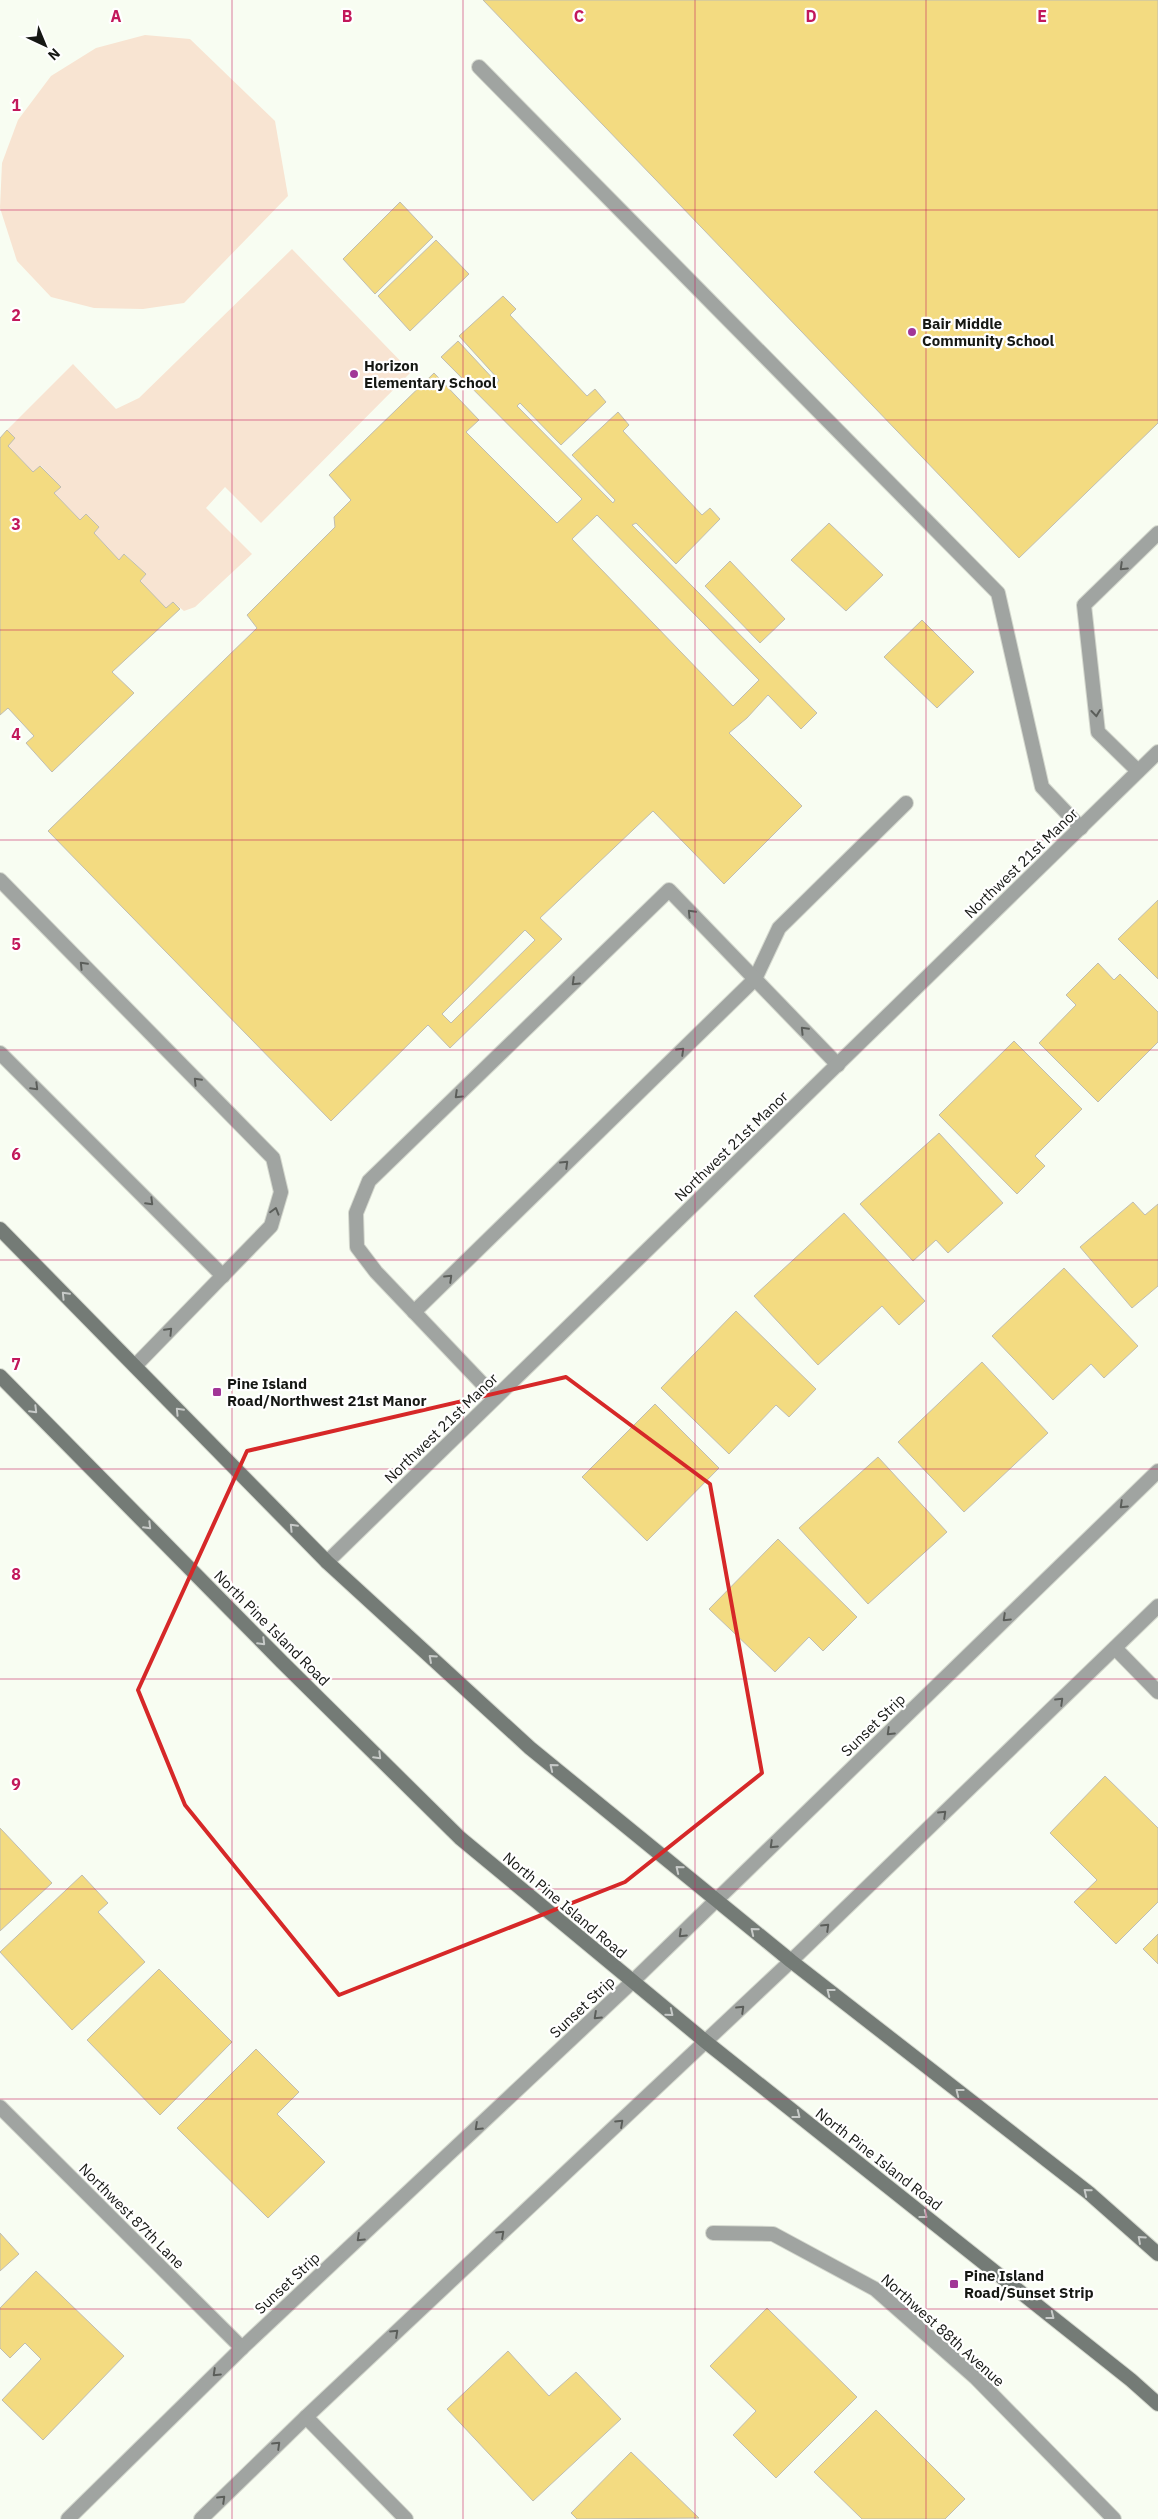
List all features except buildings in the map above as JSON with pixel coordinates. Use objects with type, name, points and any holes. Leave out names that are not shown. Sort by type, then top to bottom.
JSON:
[{"type":"main road","points":[[0,1228],[327,1562],[530,1748],[791,1961],[1088,2193],[1158,2254]]},
{"type":"main road","name":"North Pine Island Road","points":[[0,1376],[282,1662],[460,1838],[632,1982],[1132,2380],[1158,2404]]},
{"type":"street","points":[[479,67],[998,593],[1042,787],[1081,828]]},
{"type":"street","points":[[1138,772],[1098,732],[1084,605],[1158,533]]},
{"type":"street","name":"Northwest 21st Manor","points":[[327,1562],[1158,752]]},
{"type":"street","points":[[414,1312],[755,979],[779,928],[906,804]]},
{"type":"street","points":[[0,880],[273,1158],[281,1192],[271,1226],[135,1366]]},
{"type":"street","points":[[495,1398],[376,1272],[357,1247],[356,1213],[369,1181],[376,1174],[669,890],[838,1065]]},
{"type":"street","points":[[0,1053],[223,1276]]},
{"type":"street","name":"Sunset Strip","points":[[68,2519],[242,2348],[632,1982],[1158,1471]]},
{"type":"street","points":[[201,2519],[306,2417],[791,1961],[1158,1606]]},
{"type":"street","points":[[1115,1648],[1158,1692]]},
{"type":"street","name":"Northwest 87th Lane","points":[[0,2107],[242,2348]]},
{"type":"street","name":"Northwest 88th Avenue","points":[[713,2233],[772,2234],[876,2289],[976,2378],[1114,2519]]},
{"type":"street","points":[[306,2417],[406,2519]]},
{"type":"highlighted area","points":[[566,1377],[710,1484],[762,1773],[625,1882],[339,1995],[185,1805],[138,1690],[247,1451]]},
{"type":"shaded area","points":[[145,35],[190,39],[275,121],[288,196],[184,303],[143,309],[94,308],[51,297],[17,261],[0,208],[2,163],[18,120],[51,76],[96,48]]},
{"type":"shaded area","points":[[292,249],[411,372],[261,523],[225,487],[206,508],[252,554],[195,607],[184,611],[173,602],[166,608],[140,582],[146,574],[125,554],[119,560],[94,533],[99,527],[86,514],[80,520],[54,493],[60,486],[41,466],[33,472],[8,446],[7,430],[73,364],[116,409],[139,398]]},
{"type":"place","name":"Bair Middle Community School","points":[[912,332]]},
{"type":"place","name":"Horizon Elementary School","points":[[354,374]]},
{"type":"place","name":"Pine Island Road/Northwest 21st Manor","points":[[217,1392]]},
{"type":"place","name":"Pine Island Road/Sunset Strip","points":[[954,2284]]}]
